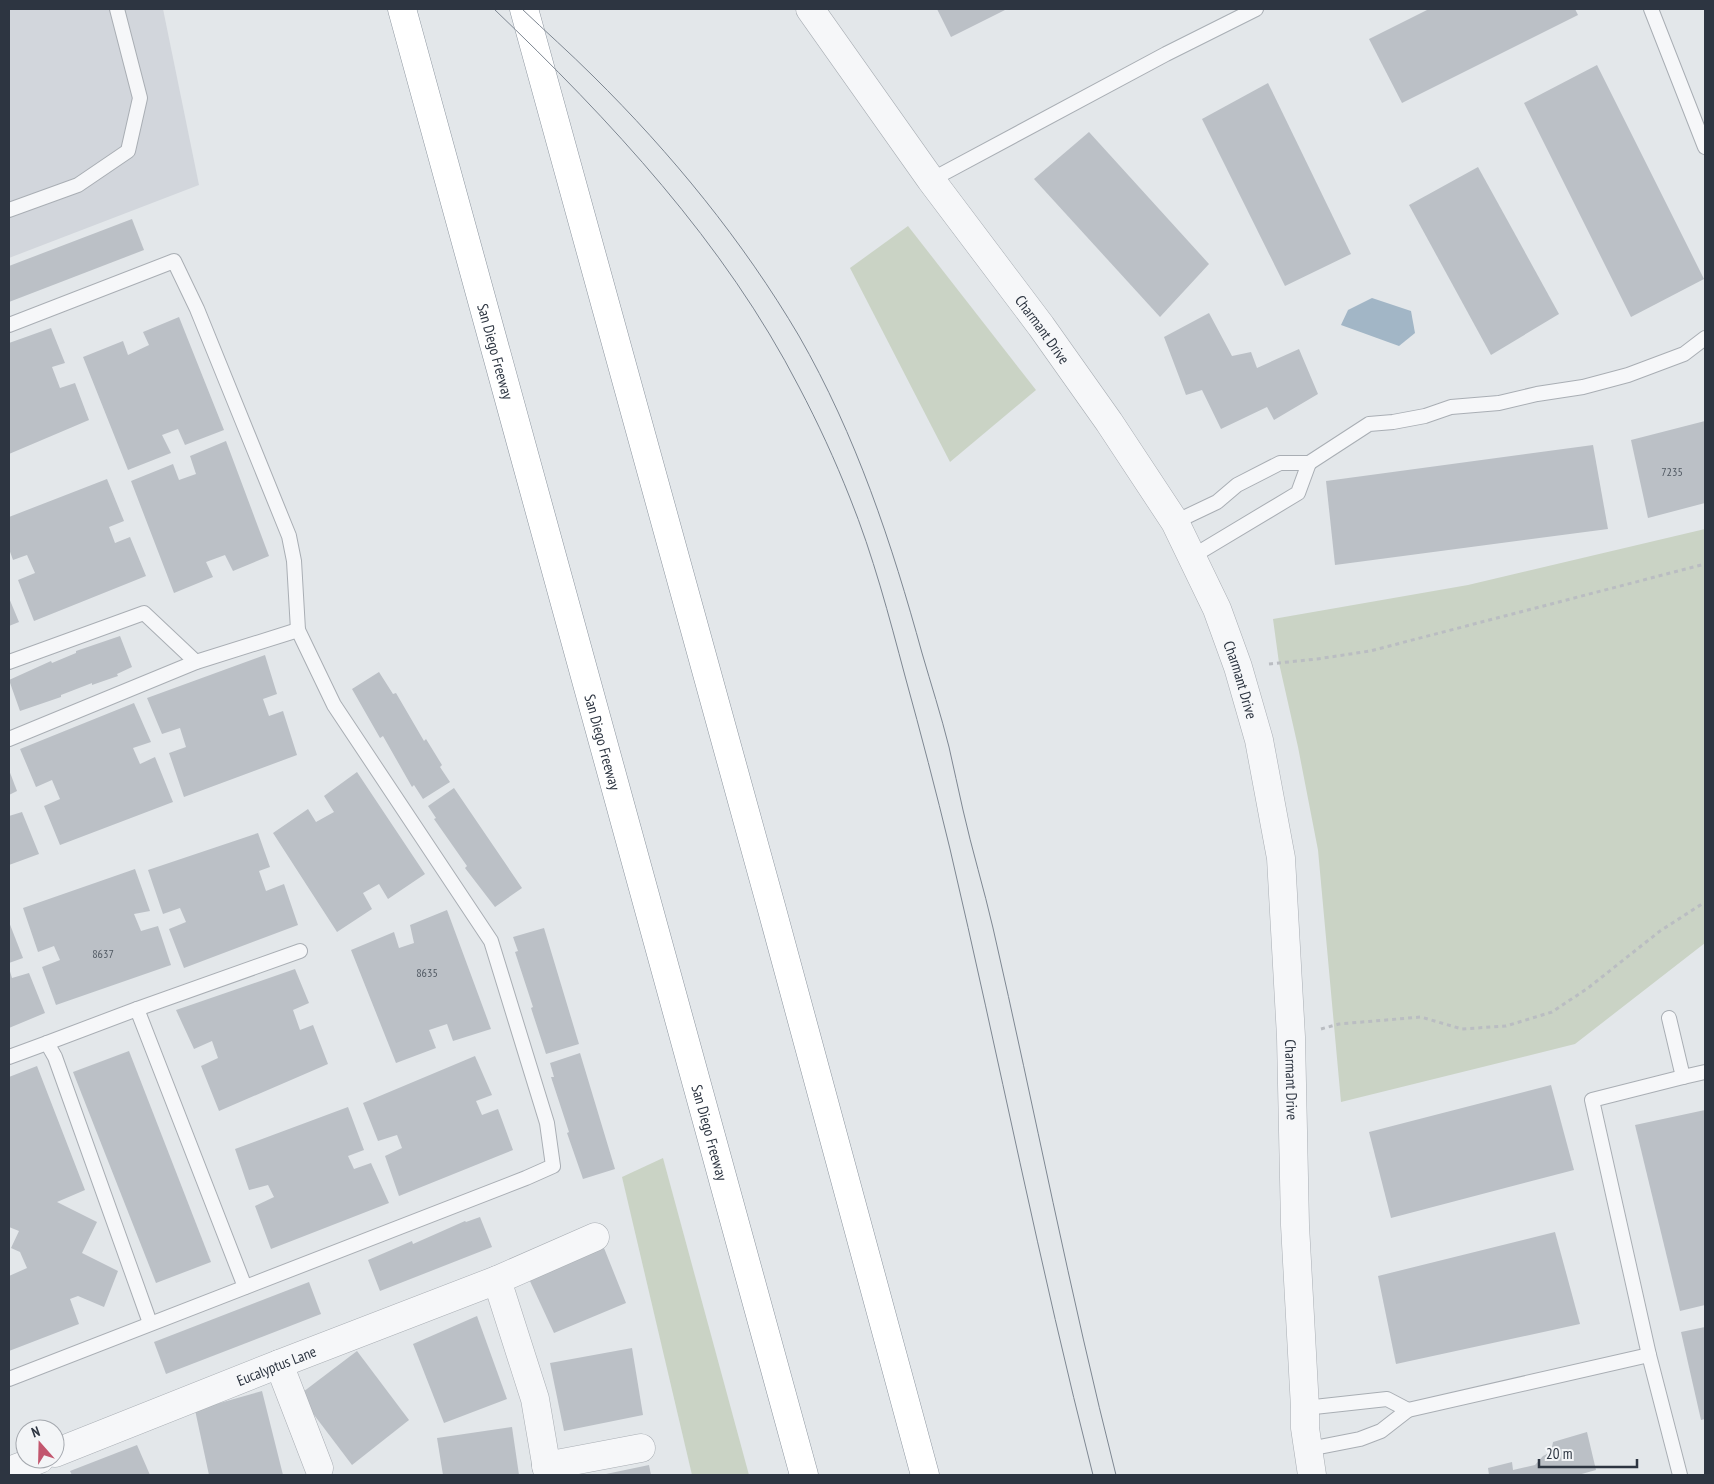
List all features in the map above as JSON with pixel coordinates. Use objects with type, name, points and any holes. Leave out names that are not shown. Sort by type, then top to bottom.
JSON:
[{"type":"highway","name":"San Diego Freeway","points":[[402,9],[804,1475]]},
{"type":"highway","points":[[524,9],[925,1475]]},
{"type":"street","name":"Charmant Drive","points":[[810,9],[932,180],[1041,326],[1109,422],[1175,522],[1217,609],[1238,667],[1259,740],[1281,858],[1291,1037],[1295,1225],[1305,1428],[1310,1462]]},
{"type":"street","name":"Eucalyptus Lane","points":[[65,1451],[279,1364],[497,1280],[596,1237]]},
{"type":"street","points":[[497,1280],[535,1399],[547,1470],[641,1448]]},
{"type":"street","points":[[279,1364],[319,1468]]},
{"type":"lane","points":[[9,210],[78,184],[128,151],[140,98],[118,9]]},
{"type":"lane","points":[[932,180],[1166,54],[1256,9]]},
{"type":"lane","points":[[1651,9],[1705,147]]},
{"type":"lane","points":[[9,325],[174,261],[197,309],[289,536],[294,561],[298,630],[334,705],[491,941],[547,1122],[553,1166],[9,1379]]},
{"type":"lane","points":[[1175,522],[1216,502],[1237,485],[1280,463],[1309,463],[1369,424],[1425,416],[1451,407],[1499,403],[1537,394],[1583,388],[1628,375],[1684,354],[1705,338]]},
{"type":"lane","points":[[1193,556],[1298,493],[1309,463]]},
{"type":"lane","points":[[9,662],[144,613],[196,662]]},
{"type":"lane","points":[[9,739],[196,662],[298,630]]},
{"type":"lane","points":[[9,1057],[300,951]]},
{"type":"lane","points":[[137,1009],[245,1287]]},
{"type":"lane","points":[[1669,1018],[1683,1077]]},
{"type":"lane","points":[[47,1043],[55,1057],[150,1323]]},
{"type":"lane","points":[[1680,1475],[1649,1355],[1592,1100],[1705,1072]]},
{"type":"lane","points":[[1310,1462],[1380,1431],[1408,1410],[1649,1355]]},
{"type":"lane","points":[[1305,1408],[1387,1399],[1408,1410]]},
{"type":"path","points":[[1238,667],[1317,660],[1370,651],[1705,564]]},
{"type":"path","points":[[1291,1037],[1339,1024],[1421,1017],[1462,1029],[1506,1026],[1552,1012],[1588,988],[1660,931],[1705,902]]},
{"type":"shaded area","points":[[9,9],[163,9],[199,185],[9,258]]},
{"type":"green space","points":[[908,226],[1036,390],[950,462],[850,268]]},
{"type":"green space","points":[[1705,529],[1705,943],[1575,1044],[1341,1102],[1318,850],[1279,663],[1273,619],[1468,585]]},
{"type":"green space","points":[[663,1158],[749,1475],[692,1475],[622,1177]]},
{"type":"water","points":[[1372,298],[1411,311],[1415,333],[1399,346],[1341,325],[1348,310]]},
{"type":"building","points":[[937,9],[1007,9],[951,37]]},
{"type":"building","points":[[1429,9],[1575,9],[1578,15],[1402,103],[1369,39]]},
{"type":"building","points":[[1597,65],[1704,279],[1631,317],[1524,103]]},
{"type":"building","points":[[1268,83],[1351,254],[1285,286],[1202,119]]},
{"type":"building","points":[[1089,132],[1209,264],[1160,317],[1034,179]]},
{"type":"building","points":[[1478,167],[1559,314],[1491,355],[1409,205]]},
{"type":"building","points":[[132,219],[144,250],[9,302],[9,266]]},
{"type":"building","points":[[1209,313],[1232,356],[1251,352],[1257,368],[1299,349],[1318,394],[1274,420],[1267,407],[1221,429],[1202,390],[1186,395],[1164,337]]},
{"type":"building","points":[[179,317],[224,430],[185,445],[178,429],[162,435],[171,453],[128,470],[83,357],[123,341],[128,355],[149,345],[143,332]]},
{"type":"building","points":[[51,328],[65,363],[52,367],[60,388],[75,383],[89,420],[9,454],[9,343]]},
{"type":"building","points":[[1705,421],[1705,503],[1648,518],[1631,440]]},
{"type":"building","points":[[226,441],[269,556],[233,571],[225,555],[206,562],[213,577],[174,593],[131,481],[173,464],[179,480],[196,474],[190,456]]},
{"type":"building","points":[[1593,445],[1608,529],[1335,565],[1326,481]]},
{"type":"building","points":[[107,479],[124,521],[109,527],[115,543],[130,537],[146,576],[34,621],[18,580],[35,573],[27,555],[13,560],[9,549],[9,517]]},
{"type":"building","points":[[9,598],[19,622],[9,626]]},
{"type":"building","points":[[120,636],[132,667],[117,674],[118,676],[92,685],[92,683],[61,695],[61,697],[20,711],[9,680],[51,661],[52,663],[76,653],[76,651]]},
{"type":"building","points":[[265,655],[277,694],[263,699],[269,716],[283,711],[297,755],[184,797],[169,753],[186,747],[180,728],[162,734],[147,698]]},
{"type":"building","points":[[379,672],[393,694],[396,693],[424,741],[426,739],[450,782],[423,799],[414,785],[412,787],[383,736],[380,738],[352,689]]},
{"type":"building","points":[[134,703],[151,742],[133,748],[140,764],[155,757],[173,802],[60,845],[44,806],[60,799],[52,780],[36,787],[20,749]]},
{"type":"building","points":[[9,770],[17,791],[9,795]]},
{"type":"building","points":[[357,772],[425,874],[388,899],[379,884],[363,893],[372,909],[337,932],[273,833],[308,809],[316,822],[334,812],[324,796]]},
{"type":"building","points":[[454,788],[522,888],[495,907],[465,868],[467,866],[434,819],[436,818],[428,806]]},
{"type":"building","points":[[22,812],[39,854],[9,865],[9,816]]},
{"type":"building","points":[[258,833],[270,867],[259,871],[266,891],[284,884],[298,925],[184,968],[169,929],[186,922],[180,908],[163,914],[148,870]]},
{"type":"building","points":[[135,869],[150,911],[134,914],[141,931],[158,926],[171,965],[56,1005],[42,967],[60,960],[54,946],[38,952],[23,908]]},
{"type":"building","points":[[447,910],[491,1029],[453,1041],[447,1024],[429,1030],[436,1048],[396,1063],[351,950],[394,932],[399,948],[414,943],[410,925]]},
{"type":"building","points":[[9,922],[23,958],[9,963]]},
{"type":"building","points":[[544,928],[579,1044],[546,1054],[515,952],[518,951],[513,937]]},
{"type":"building","points":[[9,968],[12,978],[29,973],[45,1013],[9,1028]]},
{"type":"building","points":[[295,969],[309,1003],[293,1010],[300,1030],[313,1025],[328,1064],[219,1111],[201,1066],[218,1058],[212,1041],[194,1049],[176,1010]]},
{"type":"building","points":[[129,1051],[211,1262],[156,1283],[73,1072]]},
{"type":"building","points":[[580,1053],[615,1169],[583,1179],[551,1077],[554,1077],[550,1063]]},
{"type":"building","points":[[475,1056],[492,1095],[476,1101],[482,1115],[498,1109],[513,1150],[399,1196],[385,1156],[402,1148],[397,1135],[378,1141],[363,1103]]},
{"type":"building","points":[[37,1066],[85,1190],[57,1202],[97,1222],[82,1253],[118,1271],[104,1307],[78,1296],[70,1299],[79,1324],[9,1351],[9,1276],[27,1268],[20,1252],[11,1248],[19,1231],[9,1227],[9,1077]]},
{"type":"building","points":[[1551,1085],[1574,1170],[1391,1218],[1369,1132]]},
{"type":"building","points":[[348,1107],[364,1150],[348,1156],[354,1169],[371,1163],[389,1203],[271,1249],[255,1206],[274,1197],[268,1185],[249,1190],[235,1149]]},
{"type":"building","points":[[1705,1110],[1705,1305],[1680,1311],[1635,1125]]},
{"type":"building","points":[[480,1217],[492,1247],[380,1291],[368,1260],[412,1241],[413,1244],[465,1221]]},
{"type":"building","points":[[1555,1232],[1580,1324],[1396,1364],[1378,1276]]},
{"type":"building","points":[[604,1248],[626,1303],[554,1333],[529,1279]]},
{"type":"building","points":[[309,1282],[321,1314],[166,1374],[154,1342]]},
{"type":"building","points":[[477,1316],[507,1399],[444,1423],[413,1344]]},
{"type":"building","points":[[1705,1327],[1705,1419],[1701,1420],[1681,1332]]},
{"type":"building","points":[[632,1348],[643,1415],[564,1431],[550,1363]]},
{"type":"building","points":[[357,1351],[409,1420],[352,1465],[299,1395]]},
{"type":"building","points":[[262,1391],[283,1475],[209,1475],[195,1410]]},
{"type":"building","points":[[512,1427],[519,1475],[443,1475],[437,1438]]},
{"type":"building","points":[[1587,1432],[1596,1470],[1578,1475],[1489,1475],[1488,1468],[1512,1462],[1513,1470],[1535,1465],[1543,1456],[1551,1452],[1553,1442]]},
{"type":"building","points":[[137,1445],[150,1475],[72,1475],[70,1471]]},
{"type":"building","points":[[649,1465],[651,1475],[606,1475],[606,1474]]},
{"type":"tram line","points":[[494,9],[622,139],[701,233],[769,334],[813,414],[844,484],[866,541],[880,586],[917,719],[950,849],[1037,1241],[1093,1475]]},
{"type":"tram line","points":[[522,9],[622,105],[678,167],[730,232],[799,336],[838,412],[855,451],[871,491],[898,571],[949,747],[993,928],[1083,1339],[1116,1475]]}]
